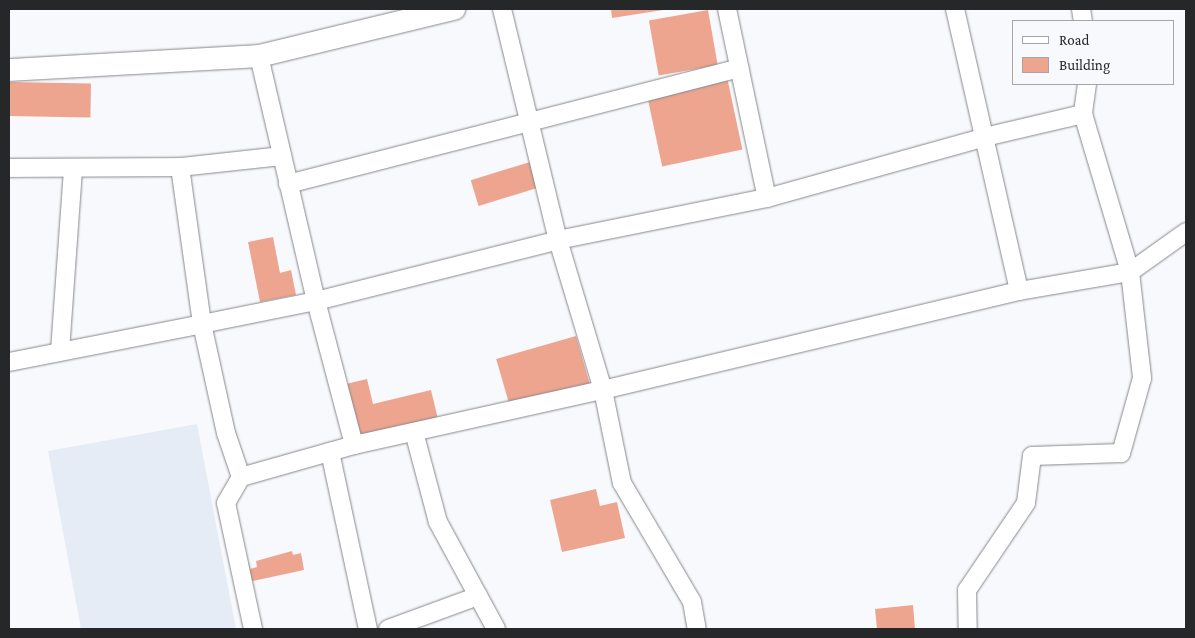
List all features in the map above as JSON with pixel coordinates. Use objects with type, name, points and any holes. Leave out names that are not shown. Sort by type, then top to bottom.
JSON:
[{"type":"street","points":[[9,70],[259,56],[454,9]]},
{"type":"street","points":[[502,9],[527,120],[558,240],[603,390],[622,483],[692,602],[697,629]]},
{"type":"street","points":[[727,9],[767,198]]},
{"type":"street","points":[[955,9],[1019,291]]},
{"type":"street","points":[[259,56],[316,301],[354,445]]},
{"type":"street","points":[[288,184],[527,120],[740,68]]},
{"type":"street","points":[[968,629],[967,590],[1026,503],[1032,456],[1121,453],[1142,378],[1130,272],[1083,114],[1088,85]]},
{"type":"street","points":[[9,362],[316,301],[558,240],[767,198],[985,137],[1083,114]]},
{"type":"street","points":[[9,168],[180,167],[282,156]]},
{"type":"street","points":[[180,167],[202,324],[226,432],[240,477],[226,503],[253,629]]},
{"type":"street","points":[[60,352],[73,168]]},
{"type":"street","points":[[240,477],[354,445],[603,390],[1019,291],[1130,272],[1186,232]]},
{"type":"street","points":[[414,432],[438,522],[496,629]]},
{"type":"street","points":[[330,452],[368,629]]},
{"type":"street","points":[[388,629],[478,596]]},
{"type":"shaded area","points":[[197,424],[236,629],[81,629],[48,451]]},
{"type":"building","points":[[611,9],[663,9],[663,10],[612,18]]},
{"type":"building","points":[[708,10],[718,65],[659,76],[649,20]]},
{"type":"building","points":[[727,77],[742,149],[662,166],[647,94]]},
{"type":"building","points":[[9,82],[91,83],[90,117],[9,116]]},
{"type":"building","points":[[530,162],[538,188],[479,206],[471,180]]},
{"type":"building","points":[[273,237],[280,273],[291,270],[296,295],[260,302],[248,242]]},
{"type":"building","points":[[576,336],[590,384],[510,407],[496,359]]},
{"type":"building","points":[[367,379],[373,404],[431,390],[438,419],[359,438],[346,384]]},
{"type":"building","points":[[596,489],[600,506],[617,502],[625,538],[562,552],[550,500]]},
{"type":"building","points":[[292,551],[293,555],[301,553],[304,570],[248,582],[244,565],[249,564],[250,569],[257,567],[256,561]]},
{"type":"building","points":[[913,605],[915,629],[877,629],[875,609]]}]
